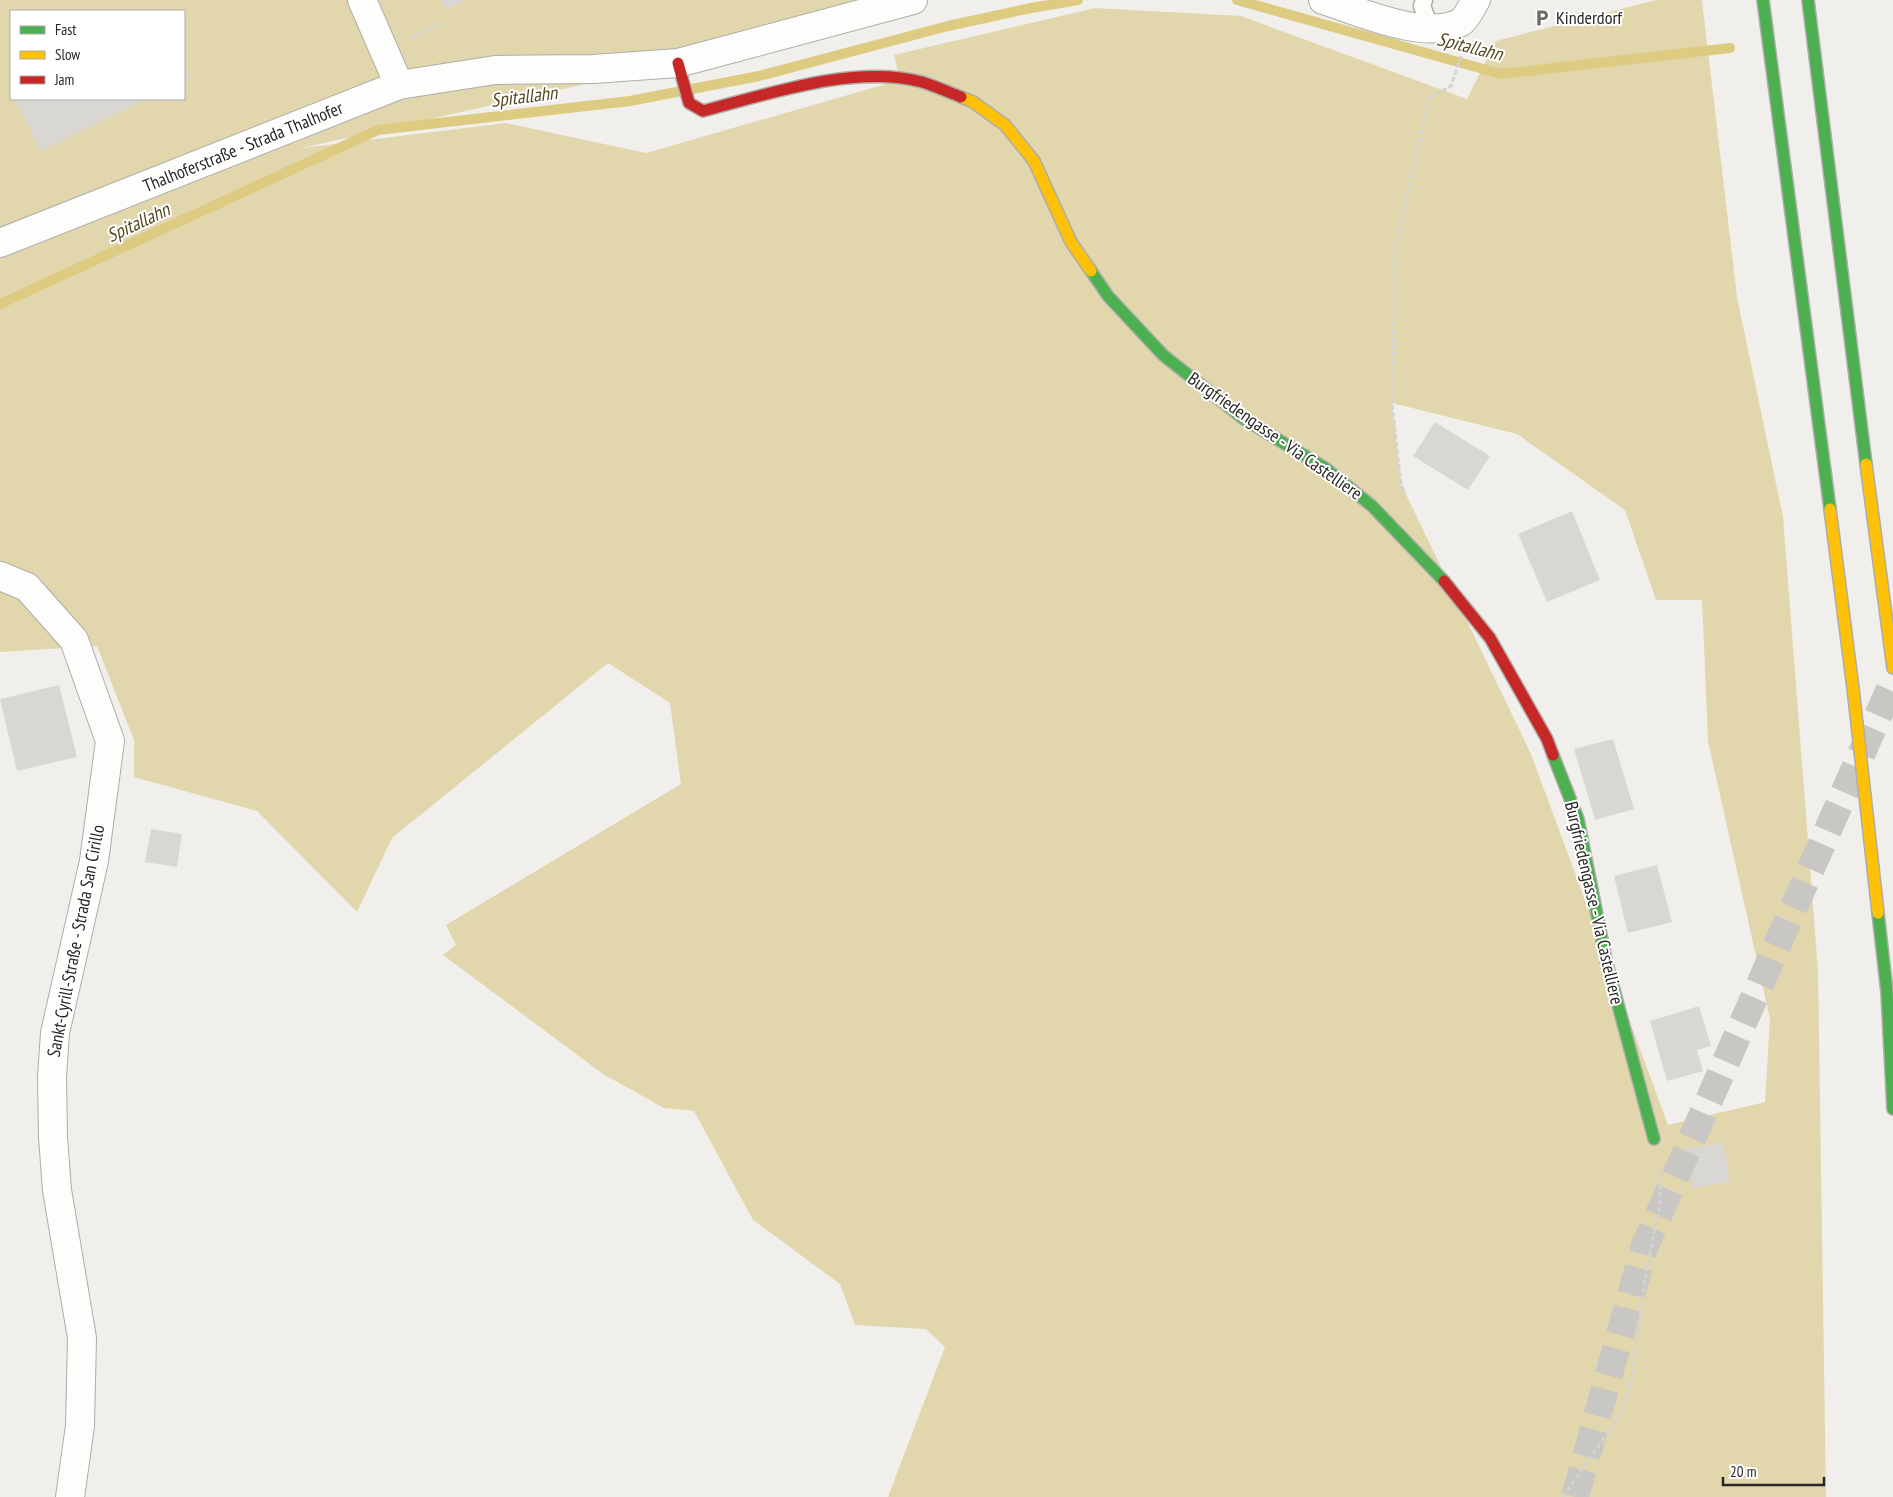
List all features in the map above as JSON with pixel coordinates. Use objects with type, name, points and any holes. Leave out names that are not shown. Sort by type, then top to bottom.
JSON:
[{"type":"main road","points":[[1763,0],[1853,688],[1887,992],[1893,1108]]},
{"type":"main road","points":[[1808,0],[1832,169],[1869,495],[1893,668]]},
{"type":"main road","name":"Burgfriedengasse - Via Castelliere","points":[[679,69],[689,103],[703,111],[805,85],[865,76],[921,82],[974,102],[1005,125],[1034,161],[1076,250],[1108,296],[1164,356],[1244,419],[1325,468],[1372,506],[1434,568],[1490,638],[1547,739],[1578,819],[1606,960],[1654,1139]]},
{"type":"street","points":[[362,0],[399,85]]},
{"type":"street","points":[[679,69],[914,0]]},
{"type":"street","points":[[1323,0],[1394,23],[1431,29],[1448,27],[1463,21],[1476,0]]},
{"type":"street","name":"Thalhoferstraße - Strada Thalhofer","points":[[0,243],[399,85],[495,70],[679,69]]},
{"type":"street","name":"Sankt-Cyrill-Straße - Strada San Cirillo","points":[[0,576],[27,587],[74,640],[110,741],[94,861],[56,1034],[52,1077],[53,1137],[57,1190],[82,1338],[80,1426],[70,1497]]},
{"type":"lane","points":[[1424,0],[1422,6],[1431,29]]},
{"type":"path","points":[[410,37],[446,22]]},
{"type":"path","points":[[1404,492],[1401,484],[1392,403],[1396,245],[1429,98],[1451,86],[1463,48]]},
{"type":"path","points":[[1563,1497],[1622,1412],[1632,1378],[1645,1279],[1660,1204],[1660,1168],[1654,1139]]},
{"type":"shaded area","points":[[0,0],[914,0],[678,63],[302,148],[506,123],[646,153],[900,80],[894,55],[1095,8],[1241,16],[1467,99],[1496,41],[1656,0],[1702,0],[1737,297],[1783,517],[1818,970],[1826,1497],[888,1497],[945,1347],[926,1329],[855,1325],[840,1284],[753,1220],[694,1111],[664,1108],[603,1074],[443,955],[456,945],[446,925],[681,784],[670,703],[608,663],[392,838],[357,912],[257,811],[134,777],[134,740],[97,646],[0,652]],"holes":[[[1392,403],[1517,434],[1625,510],[1656,600],[1702,600],[1708,741],[1770,1019],[1765,1102],[1668,1125],[1531,754],[1401,484]]]},
{"type":"building","points":[[441,0],[465,0],[446,9]]},
{"type":"building","points":[[185,67],[190,78],[185,80]]},
{"type":"building","points":[[16,100],[145,100],[41,151]]},
{"type":"building","points":[[1435,422],[1490,456],[1468,490],[1413,456]]},
{"type":"building","points":[[1572,511],[1600,580],[1547,602],[1518,534]]},
{"type":"building","points":[[59,685],[77,757],[17,771],[0,699]]},
{"type":"building","points":[[1613,739],[1634,809],[1595,820],[1574,749]]},
{"type":"building","points":[[151,829],[182,834],[177,867],[145,862]]},
{"type":"building","points":[[1657,865],[1672,922],[1628,933],[1614,876]]},
{"type":"building","points":[[1699,1006],[1711,1046],[1697,1050],[1703,1071],[1667,1081],[1650,1021]]},
{"type":"building","points":[[1723,1143],[1730,1182],[1692,1188],[1686,1148]]},
{"type":"waterway","name":"Spitallahn","points":[[0,304],[378,130],[630,101],[759,76],[948,26],[1078,0]]},
{"type":"waterway","name":"Spitallahn","points":[[1237,0],[1501,74],[1730,48]]},
{"type":"tunnel","points":[[1575,1497],[1644,1248],[1893,682]]},
{"type":"traffic: fast","points":[[1763,0],[1830,509]]},
{"type":"traffic: fast","points":[[1808,0],[1866,464]]},
{"type":"traffic: fast","points":[[1091,271],[1108,296],[1163,355],[1244,419],[1325,468],[1372,506],[1444,581]]},
{"type":"traffic: fast","points":[[1553,755],[1578,819],[1606,960],[1654,1139]]},
{"type":"traffic: fast","points":[[1878,913],[1887,992],[1893,1109]]},
{"type":"traffic: slow","points":[[961,97],[973,102],[1005,125],[1034,161],[1071,242],[1091,271]]},
{"type":"traffic: slow","points":[[1866,464],[1893,668]]},
{"type":"traffic: slow","points":[[1830,509],[1853,688],[1878,913]]},
{"type":"traffic: jam","points":[[678,63],[689,103],[703,111],[812,83],[868,77],[896,77],[922,82],[961,97]]},
{"type":"traffic: jam","points":[[1444,581],[1490,638],[1547,739],[1553,755]]},
{"type":"place","name":"Kinderdorf","points":[[1542,18]]}]
